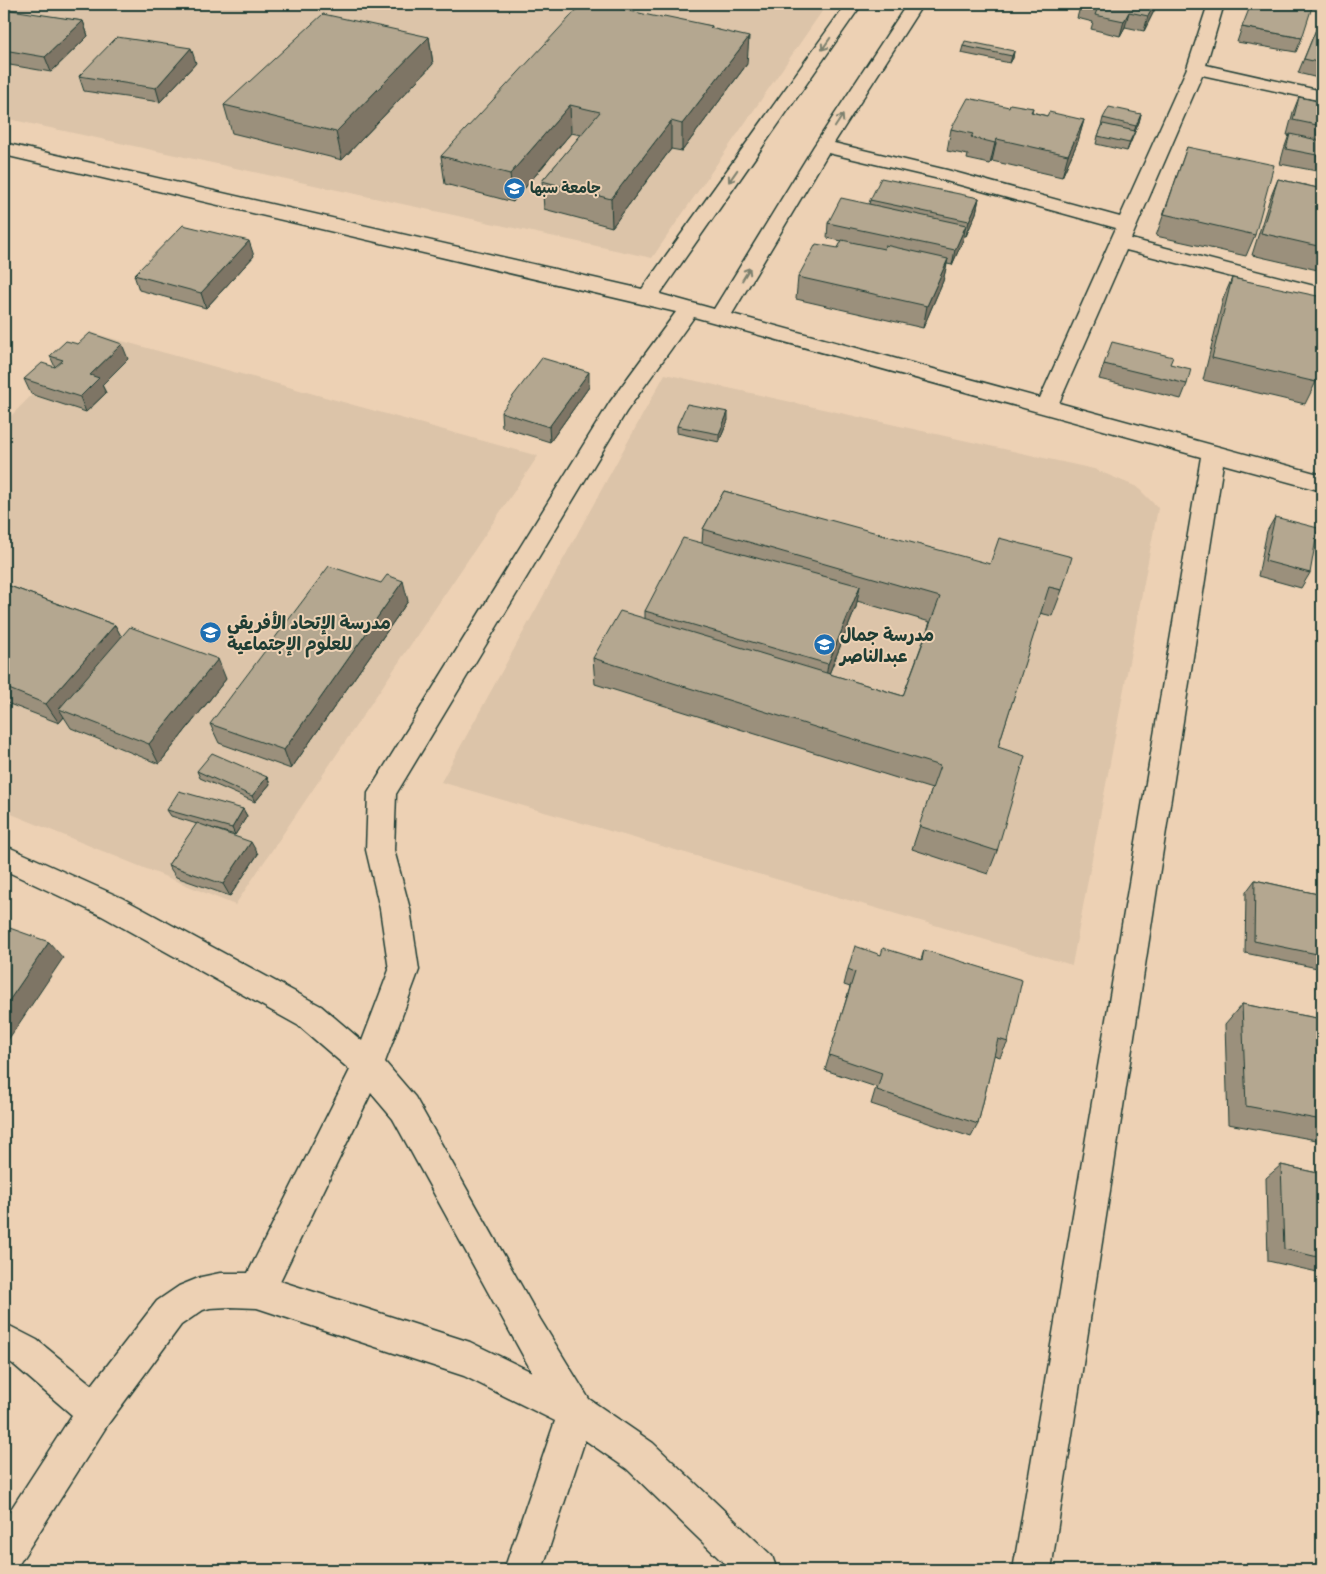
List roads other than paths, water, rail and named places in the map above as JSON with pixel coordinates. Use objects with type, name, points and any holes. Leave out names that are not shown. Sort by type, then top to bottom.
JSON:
[{"type":"street","points":[[648,297],[854,4]]},
{"type":"street","points":[[720,316],[823,146],[915,4]]},
{"type":"street","points":[[1047,406],[1196,68],[1216,4]]},
{"type":"street","points":[[1196,68],[1322,96]]},
{"type":"street","points":[[823,146],[940,174],[1123,234],[1322,294]]},
{"type":"street","points":[[4,149],[648,297],[1322,483]]},
{"type":"street","points":[[257,1291],[368,1066],[404,970],[394,909],[380,850],[382,793],[618,407],[690,308]]},
{"type":"street","points":[[1032,1570],[1214,453]]},
{"type":"street","points":[[4,857],[112,907],[310,1016],[368,1066],[404,1108],[528,1331],[576,1412],[523,1570]]},
{"type":"street","points":[[4,1554],[95,1411],[169,1313],[185,1301],[202,1292],[227,1289],[257,1291],[470,1360],[576,1412],[640,1456],[758,1570]]},
{"type":"street","points":[[4,1340],[25,1352],[95,1411]]},
{"type":"place","name":"جامعة سبها","points":[[514,188]]},
{"type":"place","name":"مدرسة الإتحاد الأفريقي للعلوم الإجتماعية","points":[[211,633]]},
{"type":"place","name":"مدرسة جمال عبدالناصر","points":[[824,645]]}]
